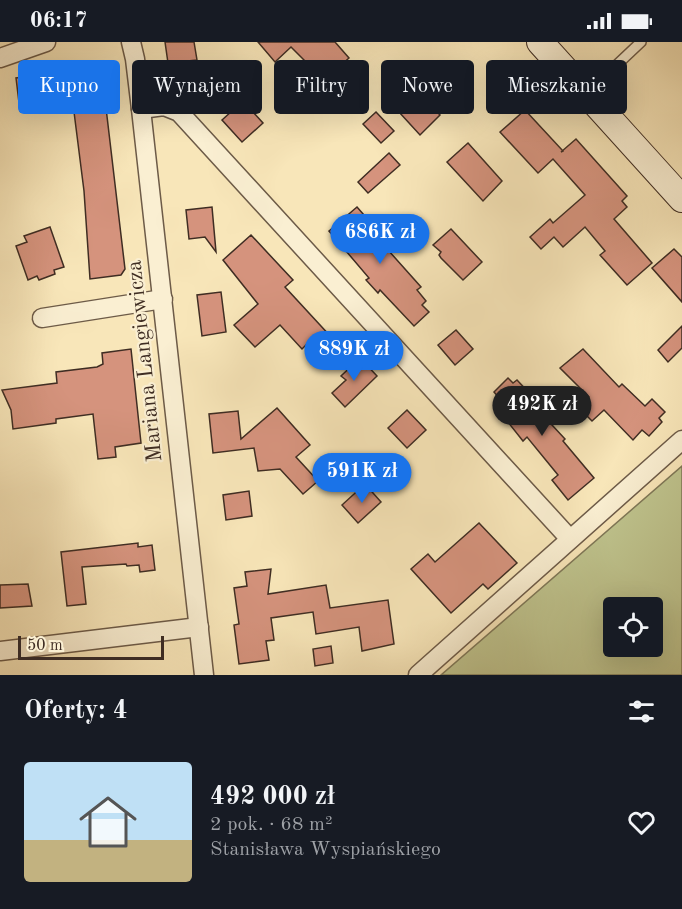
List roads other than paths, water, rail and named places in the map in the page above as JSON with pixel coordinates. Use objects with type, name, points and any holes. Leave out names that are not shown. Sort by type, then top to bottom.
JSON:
[{"type":"main road","points":[[540,42],[556,60]]},
{"type":"main road","points":[[605,114],[682,199]]},
{"type":"street","points":[[0,58],[46,42]]},
{"type":"street","name":"Mariana Langiewicza","points":[[130,42],[135,60]]},
{"type":"street","name":"Mariana Langiewicza","points":[[142,114],[204,675]]},
{"type":"street","points":[[181,114],[570,539]]},
{"type":"street","points":[[42,318],[163,299]]},
{"type":"street","points":[[418,675],[682,440]]},
{"type":"street","points":[[0,651],[199,627]]},
{"type":"lane","points":[[622,60],[641,42]]}]
